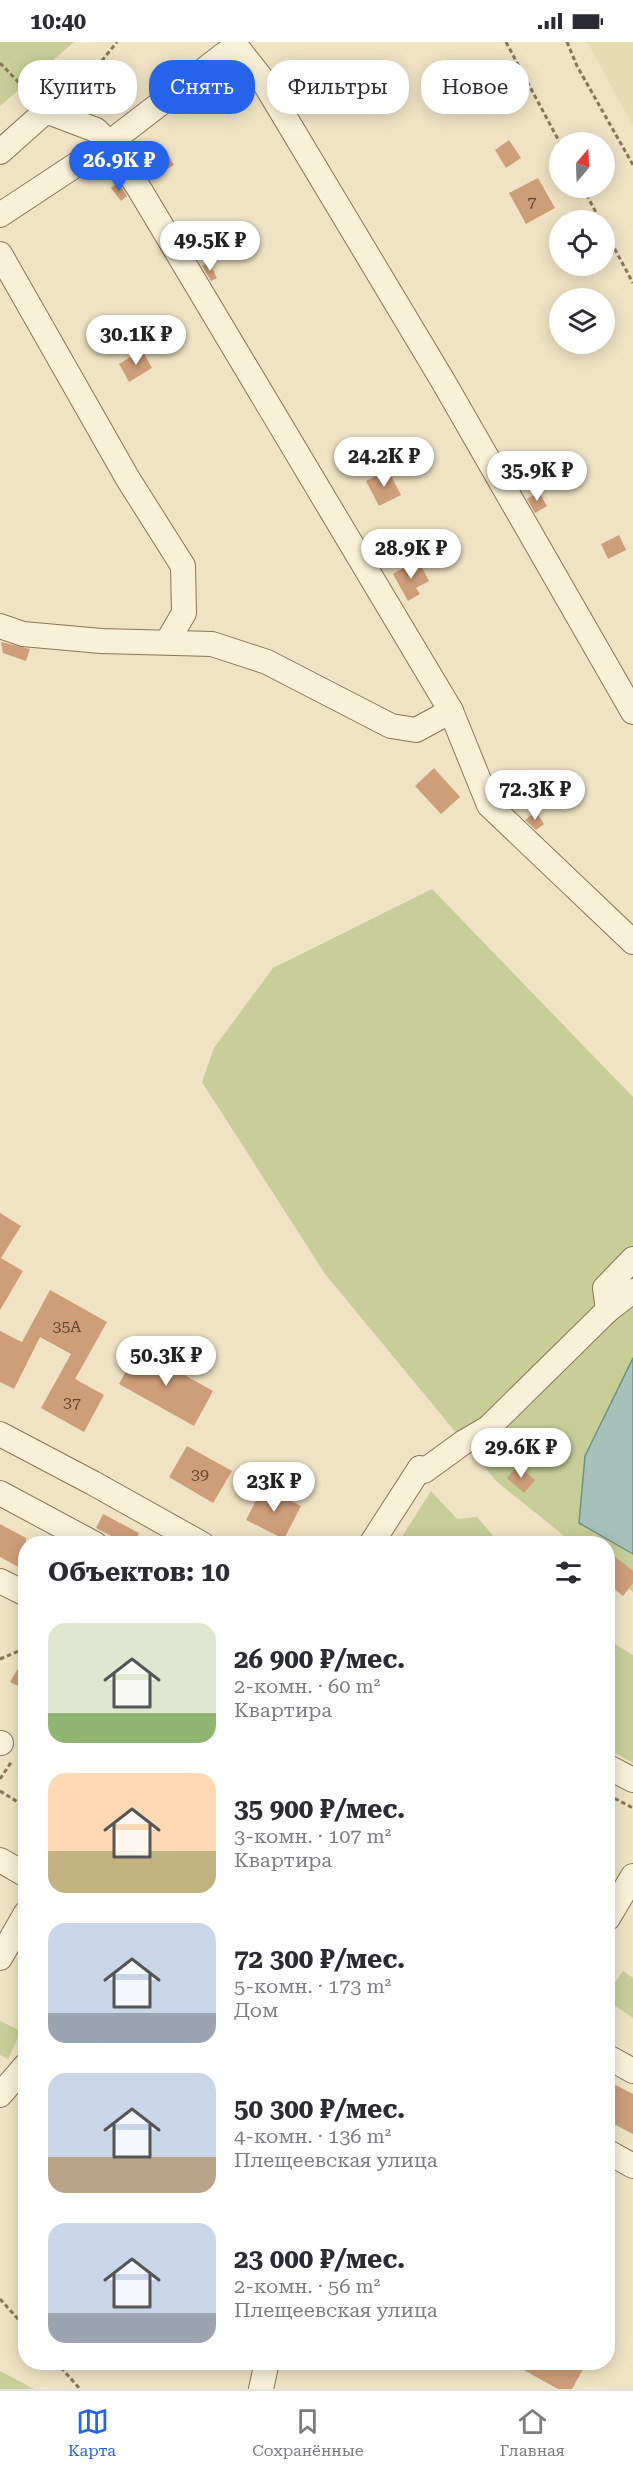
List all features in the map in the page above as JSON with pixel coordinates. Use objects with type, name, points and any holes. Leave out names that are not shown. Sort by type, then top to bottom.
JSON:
[{"type":"street","points":[[0,215],[109,143],[226,53],[240,51],[262,79],[443,381],[633,712]]},
{"type":"street","points":[[0,152],[43,114]]},
{"type":"street","points":[[54,114],[96,130],[109,143],[140,190],[451,711],[489,805],[633,942]]},
{"type":"street","points":[[0,254],[128,479],[183,566],[184,613],[167,642]]},
{"type":"street","points":[[0,626],[23,634],[101,641],[212,644],[267,662],[391,726],[416,730],[451,711]]},
{"type":"street","points":[[608,1310],[605,1288],[633,1259]]},
{"type":"street","points":[[377,1536],[422,1470],[488,1428],[608,1310],[633,1291]]},
{"type":"street","points":[[0,1434],[93,1482],[188,1536]]},
{"type":"street","points":[[0,1493],[79,1536]]},
{"type":"street","points":[[0,1581],[18,1590]]},
{"type":"street","points":[[615,1771],[633,1780]]},
{"type":"street","points":[[0,1860],[18,1870]]},
{"type":"street","points":[[618,1914],[633,1876]]},
{"type":"street","points":[[0,1958],[18,1927]]},
{"type":"street","points":[[615,2061],[633,2070]]},
{"type":"street","points":[[0,2095],[18,2074]]},
{"type":"street","points":[[615,2156],[633,2166]]},
{"type":"street","points":[[261,2389],[265,2370]]},
{"type":"path","points":[[102,60],[117,42]]},
{"type":"path","points":[[506,42],[554,132]]},
{"type":"path","points":[[567,42],[577,66],[633,165]]},
{"type":"path","points":[[0,63],[18,82]]},
{"type":"path","points":[[615,249],[633,283]]},
{"type":"path","points":[[0,1659],[18,1651]]},
{"type":"path","points":[[0,1791],[18,1802]]},
{"type":"path","points":[[615,1799],[633,1808]]},
{"type":"path","points":[[0,2299],[18,2319]]},
{"type":"path","points":[[63,2370],[80,2389]]},
{"type":"shaded area","points":[[587,42],[633,42],[633,126]]},
{"type":"green space","points":[[0,42],[74,42],[53,60],[18,60],[18,90],[0,106]]},
{"type":"green space","points":[[432,889],[633,1097],[633,1358],[585,1456],[579,1522],[603,1536],[564,1536],[496,1481],[325,1274],[202,1082],[214,1048],[273,968]]},
{"type":"green space","points":[[431,1491],[457,1519],[477,1517],[493,1536],[402,1536]]},
{"type":"green space","points":[[615,1543],[633,1554],[633,1592],[615,1577]]},
{"type":"green space","points":[[615,1644],[633,1655],[633,1763],[615,1753]]},
{"type":"green space","points":[[623,1971],[633,1978],[633,2018],[615,2006],[615,1983]]},
{"type":"green space","points":[[0,2021],[18,2030],[18,2037],[8,2059],[0,2055]]},
{"type":"green space","points":[[0,2371],[34,2389],[0,2389]]},
{"type":"water","points":[[633,1358],[633,1554],[615,1544],[615,1536],[602,1536],[579,1523],[585,1456]]},
{"type":"building","points":[[509,140],[521,158],[506,168],[495,150]]},
{"type":"building","points":[[163,147],[174,165],[150,179],[139,162]]},
{"type":"building","points":[[538,178],[555,208],[526,224],[509,193]]},
{"type":"building","points":[[118,182],[127,196],[121,201],[111,188]]},
{"type":"building","points":[[209,262],[217,278],[211,281],[202,266]]},
{"type":"building","points":[[142,350],[152,368],[129,382],[119,364]]},
{"type":"building","points":[[388,470],[401,495],[379,506],[366,481]]},
{"type":"building","points":[[539,492],[547,506],[535,513],[527,499]]},
{"type":"building","points":[[619,535],[626,550],[608,559],[601,544]]},
{"type":"building","points":[[418,560],[429,581],[416,588],[420,594],[408,601],[393,574]]},
{"type":"building","points":[[1,642],[30,649],[26,661],[3,653]]},
{"type":"building","points":[[434,768],[460,797],[441,814],[415,786]]},
{"type":"building","points":[[536,812],[544,824],[536,830],[525,820]]},
{"type":"building","points":[[0,1213],[21,1226],[1,1258],[23,1271],[0,1310]]},
{"type":"building","points":[[50,1290],[107,1322],[75,1379],[104,1395],[84,1432],[41,1408],[71,1354],[40,1337],[14,1389],[0,1382],[0,1331],[22,1342]]},
{"type":"building","points":[[138,1349],[213,1391],[194,1426],[119,1384]]},
{"type":"building","points":[[187,1446],[232,1471],[213,1503],[169,1477]]},
{"type":"building","points":[[518,1465],[535,1480],[524,1493],[507,1478]]},
{"type":"building","points":[[263,1487],[301,1506],[286,1536],[278,1536],[246,1520]]},
{"type":"building","points":[[103,1514],[139,1533],[138,1536],[112,1536],[96,1528]]},
{"type":"building","points":[[0,1524],[22,1536],[18,1536],[18,1567],[0,1557]]},
{"type":"building","points":[[615,1557],[633,1571],[633,1583],[623,1596],[615,1590]]},
{"type":"building","points":[[18,1668],[18,1686],[10,1682]]},
{"type":"building","points":[[615,2085],[633,2094],[633,2134],[615,2125]]},
{"type":"building","points":[[524,2370],[583,2370],[572,2389],[558,2389]]}]
